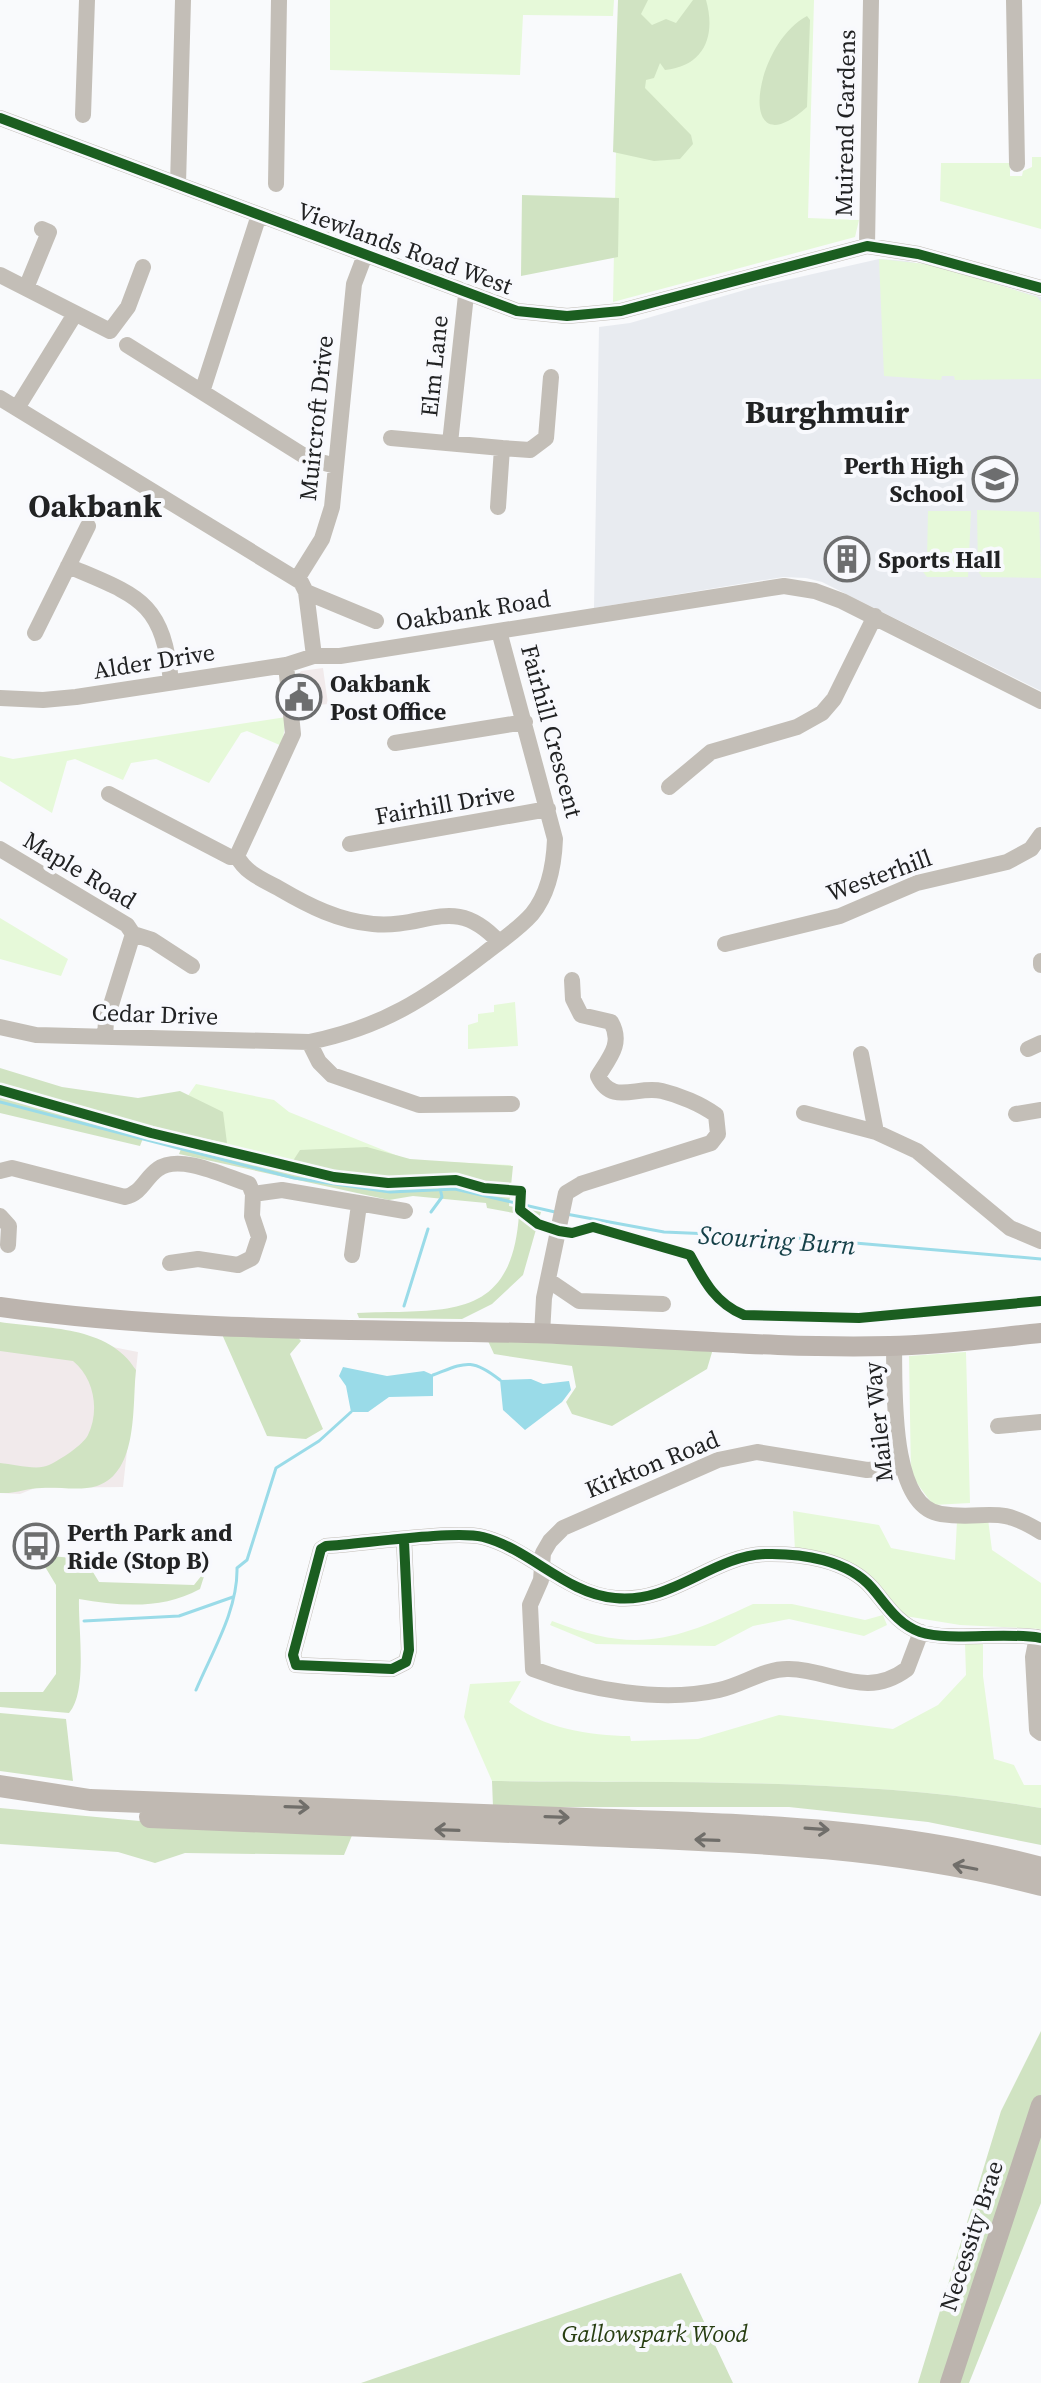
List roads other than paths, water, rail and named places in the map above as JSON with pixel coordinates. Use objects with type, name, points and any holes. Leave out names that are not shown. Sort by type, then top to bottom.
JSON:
[{"type":"highway","points":[[0,1786],[90,1800],[732,1823],[847,1831],[919,1839],[1041,1868]]},
{"type":"highway","points":[[0,1801],[89,1814],[734,1841],[846,1849],[917,1858],[1041,1885]]},
{"type":"main road","points":[[0,1307],[133,1323],[894,1346],[1041,1333]]},
{"type":"main road","name":"Necessity Brae","points":[[950,2383],[1041,2105]]},
{"type":"street","points":[[87,0],[87,108]]},
{"type":"street","points":[[178,184],[183,0]]},
{"type":"street","points":[[276,184],[279,0]]},
{"type":"street","name":"Muirend Gardens","points":[[867,246],[871,0]]},
{"type":"street","points":[[1014,0],[1017,164]]},
{"type":"street","name":"Viewlands Road West","points":[[0,118],[466,295],[531,313],[598,315],[867,246],[918,254],[1041,288]]},
{"type":"street","points":[[202,392],[259,215]]},
{"type":"street","points":[[26,288],[49,232]]},
{"type":"street","name":"Muircroft Drive","points":[[301,586],[328,525],[354,284],[365,255]]},
{"type":"street","points":[[0,275],[110,331],[128,307],[143,267]]},
{"type":"street","name":"Elm Lane","points":[[450,443],[466,295]]},
{"type":"street","points":[[17,408],[75,314]]},
{"type":"street","points":[[127,345],[309,459],[336,466]]},
{"type":"street","name":"Elm Lane","points":[[402,442],[530,450],[543,442],[541,403],[551,377]]},
{"type":"street","points":[[0,398],[301,586],[376,621]]},
{"type":"street","points":[[498,507],[492,488],[502,448]]},
{"type":"street","points":[[35,633],[88,526]]},
{"type":"street","points":[[68,566],[145,604],[162,630],[171,682]]},
{"type":"street","points":[[301,586],[314,656]]},
{"type":"street","name":"Oakbank Road","points":[[314,656],[340,656],[784,586],[815,591],[875,616],[1041,701]]},
{"type":"street","points":[[669,762],[676,781],[711,752],[797,727],[822,713],[834,699],[875,616]]},
{"type":"street","name":"Fairhill Crescent","points":[[309,1042],[344,1035],[400,1013],[499,942],[532,914],[550,879],[555,839],[499,631]]},
{"type":"street","name":"Alder Drive","points":[[0,698],[57,699],[286,665],[314,656]]},
{"type":"street","points":[[237,856],[272,786],[294,730],[286,665]]},
{"type":"street","points":[[395,743],[525,722]]},
{"type":"street","points":[[109,794],[230,857],[237,856]]},
{"type":"street","name":"Fairhill Drive","points":[[350,844],[548,809]]},
{"type":"street","name":"Westerhill","points":[[725,944],[840,916],[917,883],[1007,862],[1031,849],[1041,835]]},
{"type":"street","name":"Maple Road","points":[[0,849],[127,925],[133,934],[152,940],[192,966]]},
{"type":"street","points":[[237,856],[246,869],[323,912],[384,925],[459,914],[485,926],[499,942]]},
{"type":"street","name":"Maple Road","points":[[105,1037],[106,1021],[133,934]]},
{"type":"street","points":[[542,1334],[548,1280],[565,1196],[581,1184],[711,1143],[718,1134],[719,1123],[706,1108],[660,1090],[616,1094],[606,1089],[598,1076],[617,1045],[617,1033],[611,1022],[581,1015],[573,999],[572,980]]},
{"type":"street","name":"Cedar Drive","points":[[0,1027],[36,1035],[309,1042]]},
{"type":"street","points":[[309,1042],[319,1062],[332,1075],[419,1105],[512,1104]]},
{"type":"street","points":[[861,1054],[876,1132]]},
{"type":"street","points":[[1016,1114],[1041,1110]]},
{"type":"street","points":[[804,1113],[876,1132],[917,1151],[1010,1228],[1041,1241]]},
{"type":"street","points":[[0,1171],[12,1168],[125,1197],[135,1194],[157,1169],[170,1163],[249,1184],[253,1194],[252,1216],[259,1237],[252,1258],[238,1265],[198,1259],[170,1263]]},
{"type":"street","points":[[253,1194],[282,1190],[405,1211]]},
{"type":"street","points":[[352,1255],[359,1205]]},
{"type":"street","points":[[4,1221],[26,1230]]},
{"type":"street","points":[[4,1221],[8,1245]]},
{"type":"street","points":[[548,1280],[579,1301],[663,1304]]},
{"type":"street","name":"Mailer Way","points":[[894,1346],[902,1467],[915,1498],[938,1514],[1000,1513],[1019,1518],[1041,1532]]},
{"type":"street","points":[[998,1426],[1041,1422]]},
{"type":"street","name":"Kirkton Road","points":[[902,1467],[867,1470],[757,1452],[718,1460],[563,1528],[543,1553],[528,1626],[533,1669],[566,1683],[614,1691],[700,1694],[723,1690],[773,1671],[790,1669],[878,1685],[907,1669],[921,1632]]},
{"type":"street","points":[[404,1541],[409,1650],[406,1662],[392,1669],[296,1665],[293,1655],[319,1551],[326,1546],[477,1536],[571,1583],[615,1598],[676,1589],[728,1563],[763,1554],[852,1569],[888,1610],[921,1632],[1039,1637],[1033,1657],[1037,1730],[1041,1733]]},
{"type":"water","points":[[343,1367],[387,1376],[424,1371],[433,1375],[433,1396],[389,1397],[368,1412],[351,1412],[346,1386],[339,1376]]},
{"type":"water","points":[[531,1379],[543,1384],[569,1381],[571,1390],[562,1402],[525,1430],[503,1410],[500,1380]]},
{"type":"waterway","name":"Scouring Burn","points":[[0,1102],[294,1178],[390,1192],[455,1189],[555,1212]]},
{"type":"waterway","points":[[431,1212],[442,1197],[440,1188]]},
{"type":"waterway","name":"Scouring Burn","points":[[566,1214],[664,1232],[785,1237],[1041,1259]]},
{"type":"waterway","points":[[404,1306],[428,1229]]},
{"type":"waterway","points":[[433,1375],[468,1364],[482,1368],[500,1380]]},
{"type":"waterway","points":[[196,1690],[229,1615],[237,1568],[247,1560],[276,1468],[319,1441],[351,1412]]},
{"type":"waterway","points":[[84,1621],[179,1616],[233,1597]]},
{"type":"place","name":"Perth High School","points":[[995,479]]},
{"type":"place","name":"Sports Hall","points":[[847,559]]},
{"type":"place","name":"Oakbank Post Office","points":[[299,697]]},
{"type":"place","name":"Perth Park and Ride (Stop B)","points":[[36,1546]]},
{"type":"district","name":"Burghmuir","points":[[827,412]]},
{"type":"district","name":"Oakbank","points":[[95,506]]},
{"type":"park label","name":"Gallowspark Wood","points":[[655,2333]]}]
